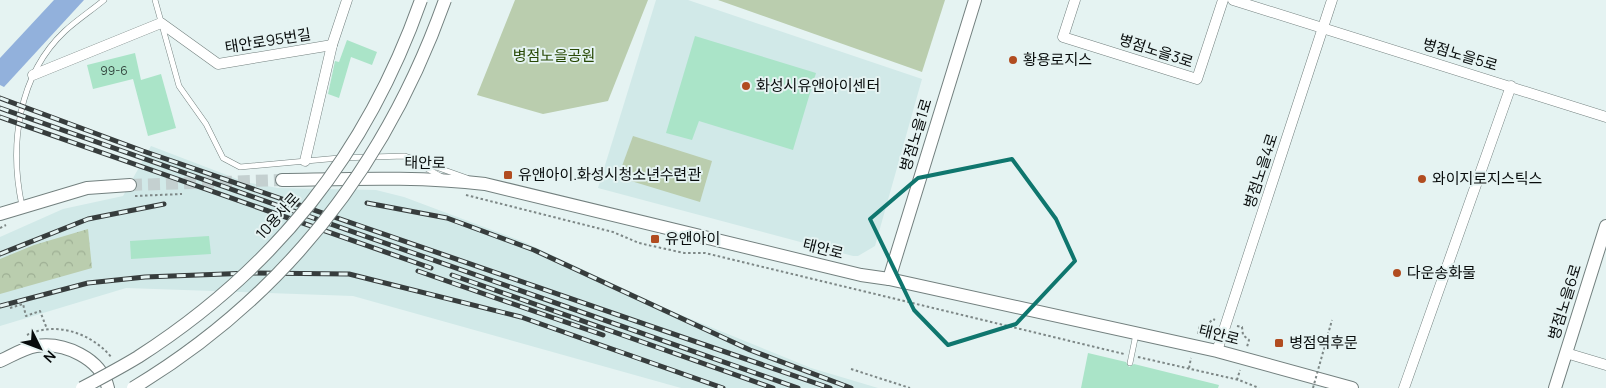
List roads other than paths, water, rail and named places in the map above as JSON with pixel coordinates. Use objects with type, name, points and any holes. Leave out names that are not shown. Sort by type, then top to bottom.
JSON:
[{"type":"street","points":[[305,161],[332,45],[347,0]]},
{"type":"street","name":"10용사로","points":[[82,388],[138,358],[199,313],[242,278],[306,211],[370,119],[394,68],[421,0]]},
{"type":"street","points":[[133,388],[184,355],[233,317],[264,289],[311,239],[354,185],[386,132],[418,69],[445,0]]},
{"type":"street","name":"병점노을1로","points":[[889,279],[975,0]]},
{"type":"street","name":"병점노을3로","points":[[1075,0],[1063,37],[1197,80],[1223,0]]},
{"type":"street","name":"병점노을5로","points":[[1233,0],[1511,86],[1404,388]]},
{"type":"street","name":"병점노을4로","points":[[1217,350],[1332,0]]},
{"type":"street","points":[[33,75],[161,23]]},
{"type":"street","name":"태안로95번길","points":[[161,23],[218,64],[332,45]]},
{"type":"street","points":[[1511,86],[1606,117]]},
{"type":"street","name":"태안로","points":[[282,180],[446,179],[485,184],[852,273],[889,279],[1217,350],[1352,388]]},
{"type":"street","points":[[0,214],[87,188],[130,191]]},
{"type":"street","name":"병점노을6로","points":[[1555,388],[1606,226]]},
{"type":"street","points":[[0,361],[34,346],[54,344],[76,352],[93,363],[107,381],[108,388]]},
{"type":"street","points":[[1566,353],[1606,365]]},
{"type":"lane","points":[[22,206],[16,138],[24,98],[33,75],[41,61],[65,32],[104,0]]},
{"type":"lane","points":[[155,0],[179,86],[206,124],[223,158],[240,167],[305,161],[405,156],[485,184]]},
{"type":"lane","points":[[405,156],[446,179]]},
{"type":"lane","points":[[1130,363],[1136,333]]},
{"type":"water","points":[[54,0],[84,0],[4,87],[0,85],[0,58]]},
{"type":"tunnel","points":[[130,185],[282,180]]},
{"type":"railway","points":[[0,98],[143,151],[830,388]]},
{"type":"railway","points":[[0,108],[798,388]]},
{"type":"railway","points":[[0,117],[431,268]]},
{"type":"railway","points":[[367,203],[447,218],[534,250],[750,350],[851,388]]},
{"type":"railway","points":[[0,254],[88,219],[164,204]]},
{"type":"railway","points":[[418,271],[603,335]]},
{"type":"railway","points":[[0,306],[88,283],[145,277],[251,273],[349,274],[521,317],[723,388]]},
{"type":"railway","points":[[452,275],[773,388]]},
{"type":"place","name":"황용로지스","points":[[1013,60]]},
{"type":"place","name":"화성시유앤아이센터","points":[[746,86]]},
{"type":"place","name":"유앤아이.화성시청소년수련관","points":[[508,175]]},
{"type":"place","name":"와이지로지스틱스","points":[[1422,179]]},
{"type":"place","name":"유앤아이","points":[[655,239]]},
{"type":"place","name":"다운송화물","points":[[1397,273]]},
{"type":"place","name":"병점역후문","points":[[1279,343]]},
{"type":"park label","name":"병점노을공원","points":[[554,56]]}]
